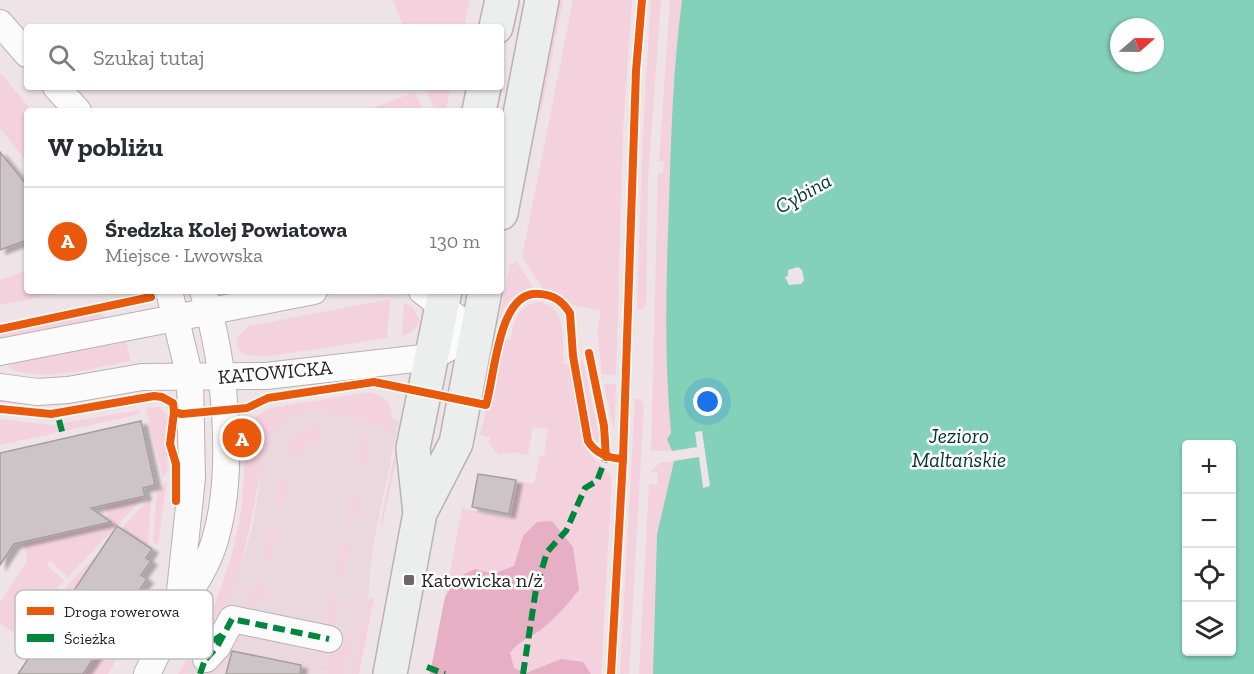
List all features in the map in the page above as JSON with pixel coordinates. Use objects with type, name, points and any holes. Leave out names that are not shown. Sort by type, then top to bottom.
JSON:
[{"type":"street","points":[[497,24],[502,0]]},
{"type":"street","points":[[504,197],[542,0]]},
{"type":"street","points":[[0,23],[24,51]]},
{"type":"street","points":[[59,90],[75,108]]},
{"type":"street","points":[[479,108],[483,90]]},
{"type":"street","points":[[170,294],[190,378],[192,478],[180,590]]},
{"type":"street","points":[[0,352],[177,317],[206,301],[282,294]]},
{"type":"street","points":[[390,674],[420,513],[456,443],[484,294]]},
{"type":"street","points":[[436,296],[477,333]]},
{"type":"street","points":[[420,513],[413,448],[431,357],[436,296]]},
{"type":"street","points":[[191,590],[202,572],[215,540],[224,473],[223,378],[206,301]]},
{"type":"street","name":"KATOWICKA","points":[[0,387],[38,392],[68,390],[142,377],[266,376],[431,357],[477,333]]},
{"type":"street","points":[[213,641],[222,635],[232,619],[329,639]]},
{"type":"street","points":[[147,674],[154,659]]},
{"type":"shaded area","points":[[393,0],[470,0],[465,24],[402,24]]},
{"type":"shaded area","points":[[555,0],[563,0],[540,117],[541,72]]},
{"type":"shaded area","points":[[573,0],[632,0],[623,130],[616,375],[602,374],[597,331],[601,311],[569,304],[558,293],[542,288],[522,257]]},
{"type":"shaded area","points":[[651,0],[661,0],[648,179],[646,304],[643,309],[637,309],[643,130]]},
{"type":"shaded area","points":[[670,0],[685,0],[671,140],[680,148],[680,427],[667,439],[672,451],[651,451],[658,173],[663,173],[664,161],[659,161]]},
{"type":"shaded area","points":[[0,72],[30,108],[24,108],[24,159],[0,128]]},
{"type":"shaded area","points":[[427,90],[450,90],[446,108],[433,106]]},
{"type":"shaded area","points":[[415,92],[422,108],[373,108]]},
{"type":"shaded area","points":[[516,261],[533,287],[521,292],[507,303],[499,321],[510,265]]},
{"type":"shaded area","points":[[24,271],[24,294],[53,294],[0,305],[0,280]]},
{"type":"shaded area","points":[[390,299],[387,338],[264,357],[243,354],[237,347],[237,337],[249,326]]},
{"type":"shaded area","points":[[404,302],[413,308],[420,321],[414,330],[402,336]]},
{"type":"shaded area","points":[[540,302],[549,305],[560,318],[564,364],[570,364],[588,452],[612,476],[601,674],[430,674],[463,505],[464,509],[511,518],[518,481],[534,484],[540,456],[544,456],[548,429],[533,427],[528,455],[512,452],[499,455],[489,444],[490,438],[480,435],[505,339],[511,339],[518,314],[526,306]]},
{"type":"shaded area","points":[[101,312],[106,319],[0,340],[0,332]]},
{"type":"shaded area","points":[[126,341],[131,361],[69,373],[51,374],[20,372],[8,367],[11,361]]},
{"type":"shaded area","points":[[583,361],[600,439],[598,443],[592,438],[579,362]]},
{"type":"shaded area","points":[[604,384],[616,384],[614,430]]},
{"type":"shaded area","points":[[369,392],[378,394],[389,404],[392,427],[388,443],[388,435],[380,423],[313,409],[288,418],[274,430],[266,447],[242,564],[234,587],[213,626],[213,608],[232,554],[238,525],[250,429],[254,418],[270,408]]},
{"type":"shaded area","points":[[635,399],[641,399],[644,404],[629,674],[620,674]]},
{"type":"shaded area","points":[[322,405],[399,420],[372,551],[368,600],[355,674],[186,674],[194,659],[213,659],[213,622],[240,571],[252,530],[260,483],[262,437],[287,417]]},
{"type":"shaded area","points":[[160,407],[169,417],[167,472],[163,478],[146,408]]},
{"type":"shaded area","points":[[139,410],[140,414],[0,445],[0,419],[51,425]]},
{"type":"shaded area","points":[[404,426],[382,526],[380,526],[400,427]]},
{"type":"shaded area","points":[[312,427],[324,427],[320,444],[305,441],[301,457],[291,455],[288,447],[291,440],[300,432]]},
{"type":"shaded area","points":[[365,435],[371,444],[367,464],[358,469]]},
{"type":"shaded area","points":[[674,461],[657,534],[653,674],[639,674],[649,484],[657,484],[658,473],[650,472],[660,463]]},
{"type":"shaded area","points":[[284,475],[289,475],[282,509],[275,501],[280,480]]},
{"type":"shaded area","points":[[167,481],[158,545],[153,542],[157,491]]},
{"type":"shaded area","points":[[354,488],[360,497],[357,517],[347,522]]},
{"type":"shaded area","points":[[145,496],[68,577],[50,561],[47,565],[64,581],[55,590],[15,590],[14,633],[0,624],[0,603],[27,561],[24,542],[109,522],[105,505]]},
{"type":"shaded area","points":[[151,497],[148,547],[97,590],[63,590]]},
{"type":"shaded area","points":[[552,521],[573,547],[579,590],[550,622],[510,653],[514,668],[526,673],[561,659],[583,662],[591,674],[430,674],[445,597],[458,577],[475,569],[493,574],[514,566],[523,536],[537,522]]},
{"type":"shaded area","points":[[278,529],[271,562],[265,554],[269,534]]},
{"type":"shaded area","points":[[343,542],[349,547],[346,570],[337,576]]},
{"type":"shaded area","points":[[261,581],[268,582],[264,598],[256,597],[253,614],[248,611],[248,603],[253,590]]},
{"type":"shaded area","points":[[361,581],[365,582],[345,674],[326,674],[326,670],[287,662],[287,659],[327,667],[331,650],[340,648],[351,633],[357,612]]},
{"type":"shaded area","points":[[333,595],[340,603],[336,624],[326,629]]},
{"type":"shaded area","points":[[369,598],[374,598],[359,674],[352,674]]},
{"type":"shaded area","points":[[93,659],[116,659],[108,674],[83,674]]},
{"type":"shaded area","points":[[187,659],[195,659],[187,674],[178,674]]},
{"type":"water","name":"Jezioro Maltańskie","points":[[682,0],[1254,0],[1254,674],[653,674],[657,534],[674,461],[699,457],[703,488],[710,486],[702,431],[695,432],[697,447],[672,451],[667,439],[671,433],[666,348],[667,262],[676,51]],"holes":[[[798,267],[802,270],[804,280],[801,284],[789,285],[785,277],[788,276],[788,270]]]},
{"type":"building","points":[[0,152],[24,181],[24,241],[0,250]]},
{"type":"building","points":[[141,421],[155,485],[143,488],[145,496],[91,508],[111,522],[14,544],[0,565],[0,453]]},
{"type":"building","points":[[478,474],[516,480],[509,514],[472,507]]},
{"type":"building","points":[[117,526],[152,549],[146,558],[151,561],[141,575],[147,579],[140,590],[74,590]]},
{"type":"building","points":[[232,651],[301,665],[300,674],[226,674]]},
{"type":"building","points":[[28,659],[93,659],[83,674],[18,674]]},
{"type":"marked path","points":[[59,420],[63,435]]},
{"type":"marked path","points":[[523,674],[536,589],[547,552],[566,531],[585,488],[597,481],[606,457]]},
{"type":"marked path","points":[[213,651],[232,619],[329,639]]},
{"type":"marked path","points":[[213,641],[222,635]]},
{"type":"marked path","points":[[200,674],[205,659]]},
{"type":"marked path","points":[[427,667],[445,674]]},
{"type":"cycle path","points":[[611,674],[623,459],[636,71],[642,0]]},
{"type":"cycle path","points":[[0,409],[51,414],[154,396],[162,397],[173,403],[174,412],[182,414],[247,408],[268,398],[374,382],[486,405],[496,356],[507,319],[515,305],[526,296],[540,294],[557,299],[570,313],[573,356],[588,441],[603,454],[623,459]]},
{"type":"cycle path","points":[[0,329],[151,297]]},
{"type":"cycle path","points":[[589,353],[604,426],[606,457]]},
{"type":"cycle path","points":[[174,412],[170,444],[176,464],[176,501]]},
{"type":"place","name":"Średzka Kolej Powiatowa","points":[[242,438]]},
{"type":"place","name":"Katowicka n/ż","points":[[409,580]]},
{"type":"water label","name":"Cybina","points":[[803,193]]}]
